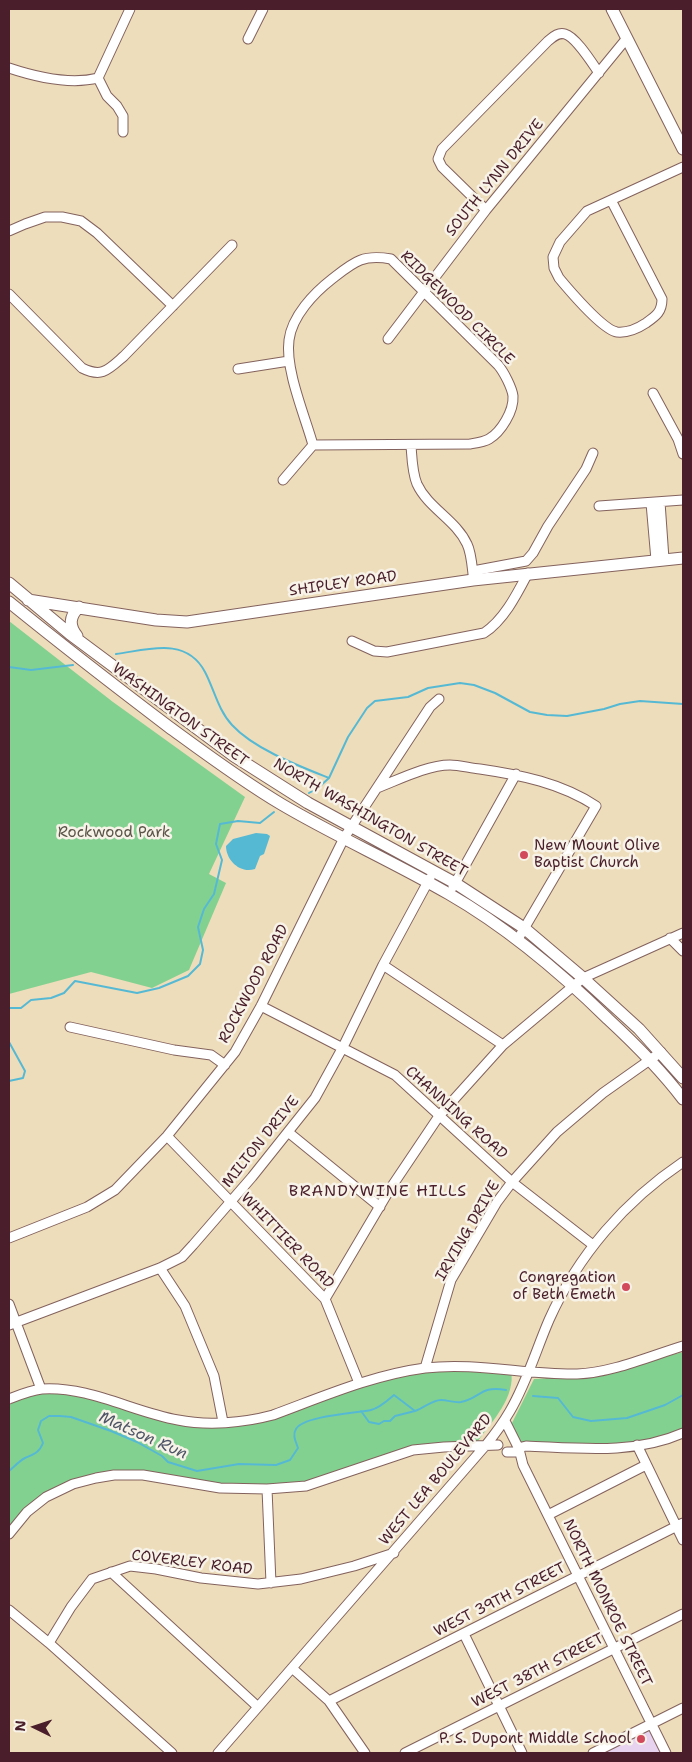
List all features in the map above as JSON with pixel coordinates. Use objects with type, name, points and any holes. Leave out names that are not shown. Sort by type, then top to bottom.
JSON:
[{"type":"main road","points":[[612,9],[682,142]]},
{"type":"main road","name":"SHIPLEY ROAD","points":[[9,596],[156,620],[187,622],[473,575],[528,573],[683,558]]},
{"type":"main road","points":[[9,583],[27,600]]},
{"type":"main road","name":"NORTH WASHINGTON STREET","points":[[27,600],[109,664],[234,756],[290,793],[455,883],[524,928],[584,978],[661,1052],[683,1078]]},
{"type":"main road","name":"WASHINGTON STREET","points":[[9,602],[80,659],[217,763],[281,804],[344,838]]},
{"type":"main road","points":[[79,608],[73,615],[71,626],[86,646]]},
{"type":"main road","name":"NORTH WASHINGTON STREET","points":[[344,838],[449,894],[518,939],[574,987],[651,1059],[683,1099]]},
{"type":"street","points":[[98,78],[130,9]]},
{"type":"street","points":[[248,39],[263,9]]},
{"type":"street","points":[[486,210],[442,167],[438,159],[442,149],[548,41],[558,34],[566,34],[574,40],[599,73]]},
{"type":"street","name":"SOUTH LYNN DRIVE","points":[[388,339],[486,210],[627,38]]},
{"type":"street","points":[[9,68],[54,79],[89,80],[98,78]]},
{"type":"street","points":[[98,78],[107,96],[117,106],[123,116],[124,132]]},
{"type":"street","points":[[611,200],[662,299],[659,314],[629,331],[616,332],[605,327],[558,278],[554,268],[553,257],[560,242],[587,211],[611,200],[683,168]]},
{"type":"street","points":[[9,231],[45,217],[81,221],[97,233],[173,306]]},
{"type":"street","points":[[9,294],[82,368],[93,373],[107,371],[124,356],[232,245]]},
{"type":"street","name":"RIDGEWOOD CIRCLE","points":[[379,257],[391,259],[504,372],[513,396],[510,413],[504,425],[495,434],[487,440],[470,444],[313,445],[289,362],[289,339],[303,308],[325,284],[354,262],[365,258],[379,257]]},
{"type":"street","points":[[238,369],[289,362]]},
{"type":"street","points":[[653,393],[678,439],[683,454]]},
{"type":"street","points":[[283,480],[313,445]]},
{"type":"street","points":[[411,445],[413,469],[418,485],[431,503],[455,526],[467,544],[473,575],[526,561],[586,469],[594,453]]},
{"type":"street","points":[[600,506],[683,500]]},
{"type":"street","points":[[656,502],[660,559]]},
{"type":"street","points":[[352,641],[374,651],[387,652],[484,633],[494,627],[518,593],[528,573]]},
{"type":"street","name":"ROCKWOOD ROAD","points":[[9,1238],[87,1207],[115,1190],[168,1136],[225,1065],[241,1044],[261,1006],[344,838],[430,706],[439,700]]},
{"type":"street","points":[[376,788],[428,769],[449,765],[516,774],[557,786],[585,798],[596,806],[518,939]]},
{"type":"street","points":[[449,894],[516,774]]},
{"type":"street","name":"MILTON DRIVE","points":[[12,1323],[160,1268],[182,1257],[288,1132],[323,1085],[433,871]]},
{"type":"street","points":[[325,1299],[380,1207],[439,1116],[503,1044],[584,978],[683,932]]},
{"type":"street","points":[[670,938],[683,951]]},
{"type":"street","points":[[383,965],[503,1044]]},
{"type":"street","name":"CHANNING ROAD","points":[[261,1006],[395,1075],[512,1182],[593,1245]]},
{"type":"street","points":[[70,1027],[174,1050],[212,1056],[225,1065]]},
{"type":"street","name":"IRVING DRIVE","points":[[425,1368],[451,1280],[497,1202],[512,1182],[557,1132],[603,1093],[661,1052]]},
{"type":"street","points":[[288,1132],[380,1207]]},
{"type":"street","name":"WHITTIER ROAD","points":[[168,1136],[325,1299],[359,1383]]},
{"type":"street","name":"WEST LEA BOULEVARD","points":[[218,1753],[491,1444],[529,1371],[546,1326],[561,1295],[581,1262],[593,1245],[627,1207],[655,1182],[683,1162]]},
{"type":"street","points":[[160,1268],[185,1306],[214,1376],[224,1422]]},
{"type":"street","points":[[9,1304],[12,1323],[41,1389]]},
{"type":"street","points":[[9,1399],[41,1389],[68,1390],[176,1420],[224,1422],[273,1415],[359,1383],[425,1368],[461,1366],[576,1374],[595,1372],[683,1346]]},
{"type":"street","points":[[504,1420],[519,1449],[523,1465]]},
{"type":"street","points":[[507,1452],[517,1452],[526,1446],[595,1450],[657,1442],[683,1433]]},
{"type":"street","points":[[9,1534],[26,1512],[46,1497],[72,1484],[114,1475],[143,1475],[220,1488],[267,1489],[306,1486],[413,1450],[491,1444],[507,1452],[523,1465]]},
{"type":"street","points":[[637,1445],[646,1465],[680,1525],[683,1540]]},
{"type":"street","name":"NORTH MONROE STREET","points":[[523,1465],[666,1753]]},
{"type":"street","points":[[548,1515],[646,1465]]},
{"type":"street","points":[[267,1489],[271,1583]]},
{"type":"street","name":"WEST 39TH STREET","points":[[329,1702],[680,1525]]},
{"type":"street","name":"COVERLEY ROAD","points":[[48,1643],[92,1579],[130,1566],[201,1578],[258,1584],[301,1579],[354,1566],[394,1553]]},
{"type":"street","points":[[111,1572],[258,1707]]},
{"type":"street","points":[[9,1610],[172,1753]]},
{"type":"street","name":"WEST 38TH STREET","points":[[405,1753],[683,1614]]},
{"type":"street","points":[[464,1634],[522,1753]]},
{"type":"street","points":[[292,1668],[329,1702],[366,1753]]},
{"type":"street","points":[[593,1753],[683,1708]]},
{"type":"shaded area","name":"P. S. Dupont Middle School","points":[[651,1724],[666,1753],[593,1753]]},
{"type":"green space","name":"Rockwood Park","points":[[9,621],[113,702],[245,797],[209,874],[226,883],[189,970],[152,988],[91,972],[9,994]]},
{"type":"green space","points":[[683,1352],[683,1433],[618,1448],[526,1446],[518,1441],[511,1425],[534,1379],[591,1376]]},
{"type":"green space","points":[[425,1368],[511,1370],[512,1380],[507,1399],[478,1441],[413,1450],[329,1478],[267,1489],[128,1475],[96,1478],[46,1497],[9,1533],[9,1399],[41,1389],[82,1393],[186,1421],[273,1415],[359,1383]]},
{"type":"water","points":[[256,833],[270,836],[264,854],[260,856],[255,869],[239,868],[228,856],[226,846],[233,839]]},
{"type":"waterway","points":[[116,654],[153,648],[177,649],[187,653],[197,661],[205,672],[223,713],[241,734],[277,756],[329,778],[348,737],[367,708],[375,701],[408,697],[428,688],[460,683],[474,685],[495,693],[530,712],[547,715],[567,716],[640,701],[683,704]]},
{"type":"waterway","points":[[9,667],[31,670],[73,665]]},
{"type":"waterway","points":[[309,793],[329,778]]},
{"type":"waterway","points":[[9,1008],[21,1008],[31,1000],[51,998],[64,993],[75,981],[137,993],[159,988],[188,976],[200,964],[203,950],[198,927],[204,909],[214,894],[222,860],[216,844],[220,824],[238,821],[260,823],[274,812]]},
{"type":"waterway","points":[[9,1042],[25,1071],[23,1078],[9,1081]]},
{"type":"waterway","name":"Matson Run","points":[[9,1471],[40,1449],[43,1443],[38,1430],[41,1421],[49,1416],[71,1417],[111,1431],[137,1442],[162,1456],[168,1462],[197,1471],[239,1464],[276,1465],[290,1460],[298,1448],[294,1434],[301,1425],[319,1418],[371,1410],[383,1404],[394,1395],[415,1411],[438,1400],[461,1402],[491,1389],[506,1390]]},
{"type":"waterway","name":"Matson Run","points":[[533,1396],[558,1398],[573,1417],[591,1421],[627,1418],[665,1405],[683,1395]]},
{"type":"waterway","name":"Matson Run","points":[[361,1411],[369,1422],[379,1424],[384,1421],[390,1421],[395,1416],[415,1411]]},
{"type":"place","name":"New Mount Olive Baptist Church","points":[[524,855]]},
{"type":"place","name":"Congregation of Beth Emeth","points":[[626,1287]]},
{"type":"place","name":"P. S. Dupont Middle School","points":[[641,1739]]},
{"type":"district","name":"BRANDYWINE HILLS","points":[[378,1192]]}]
